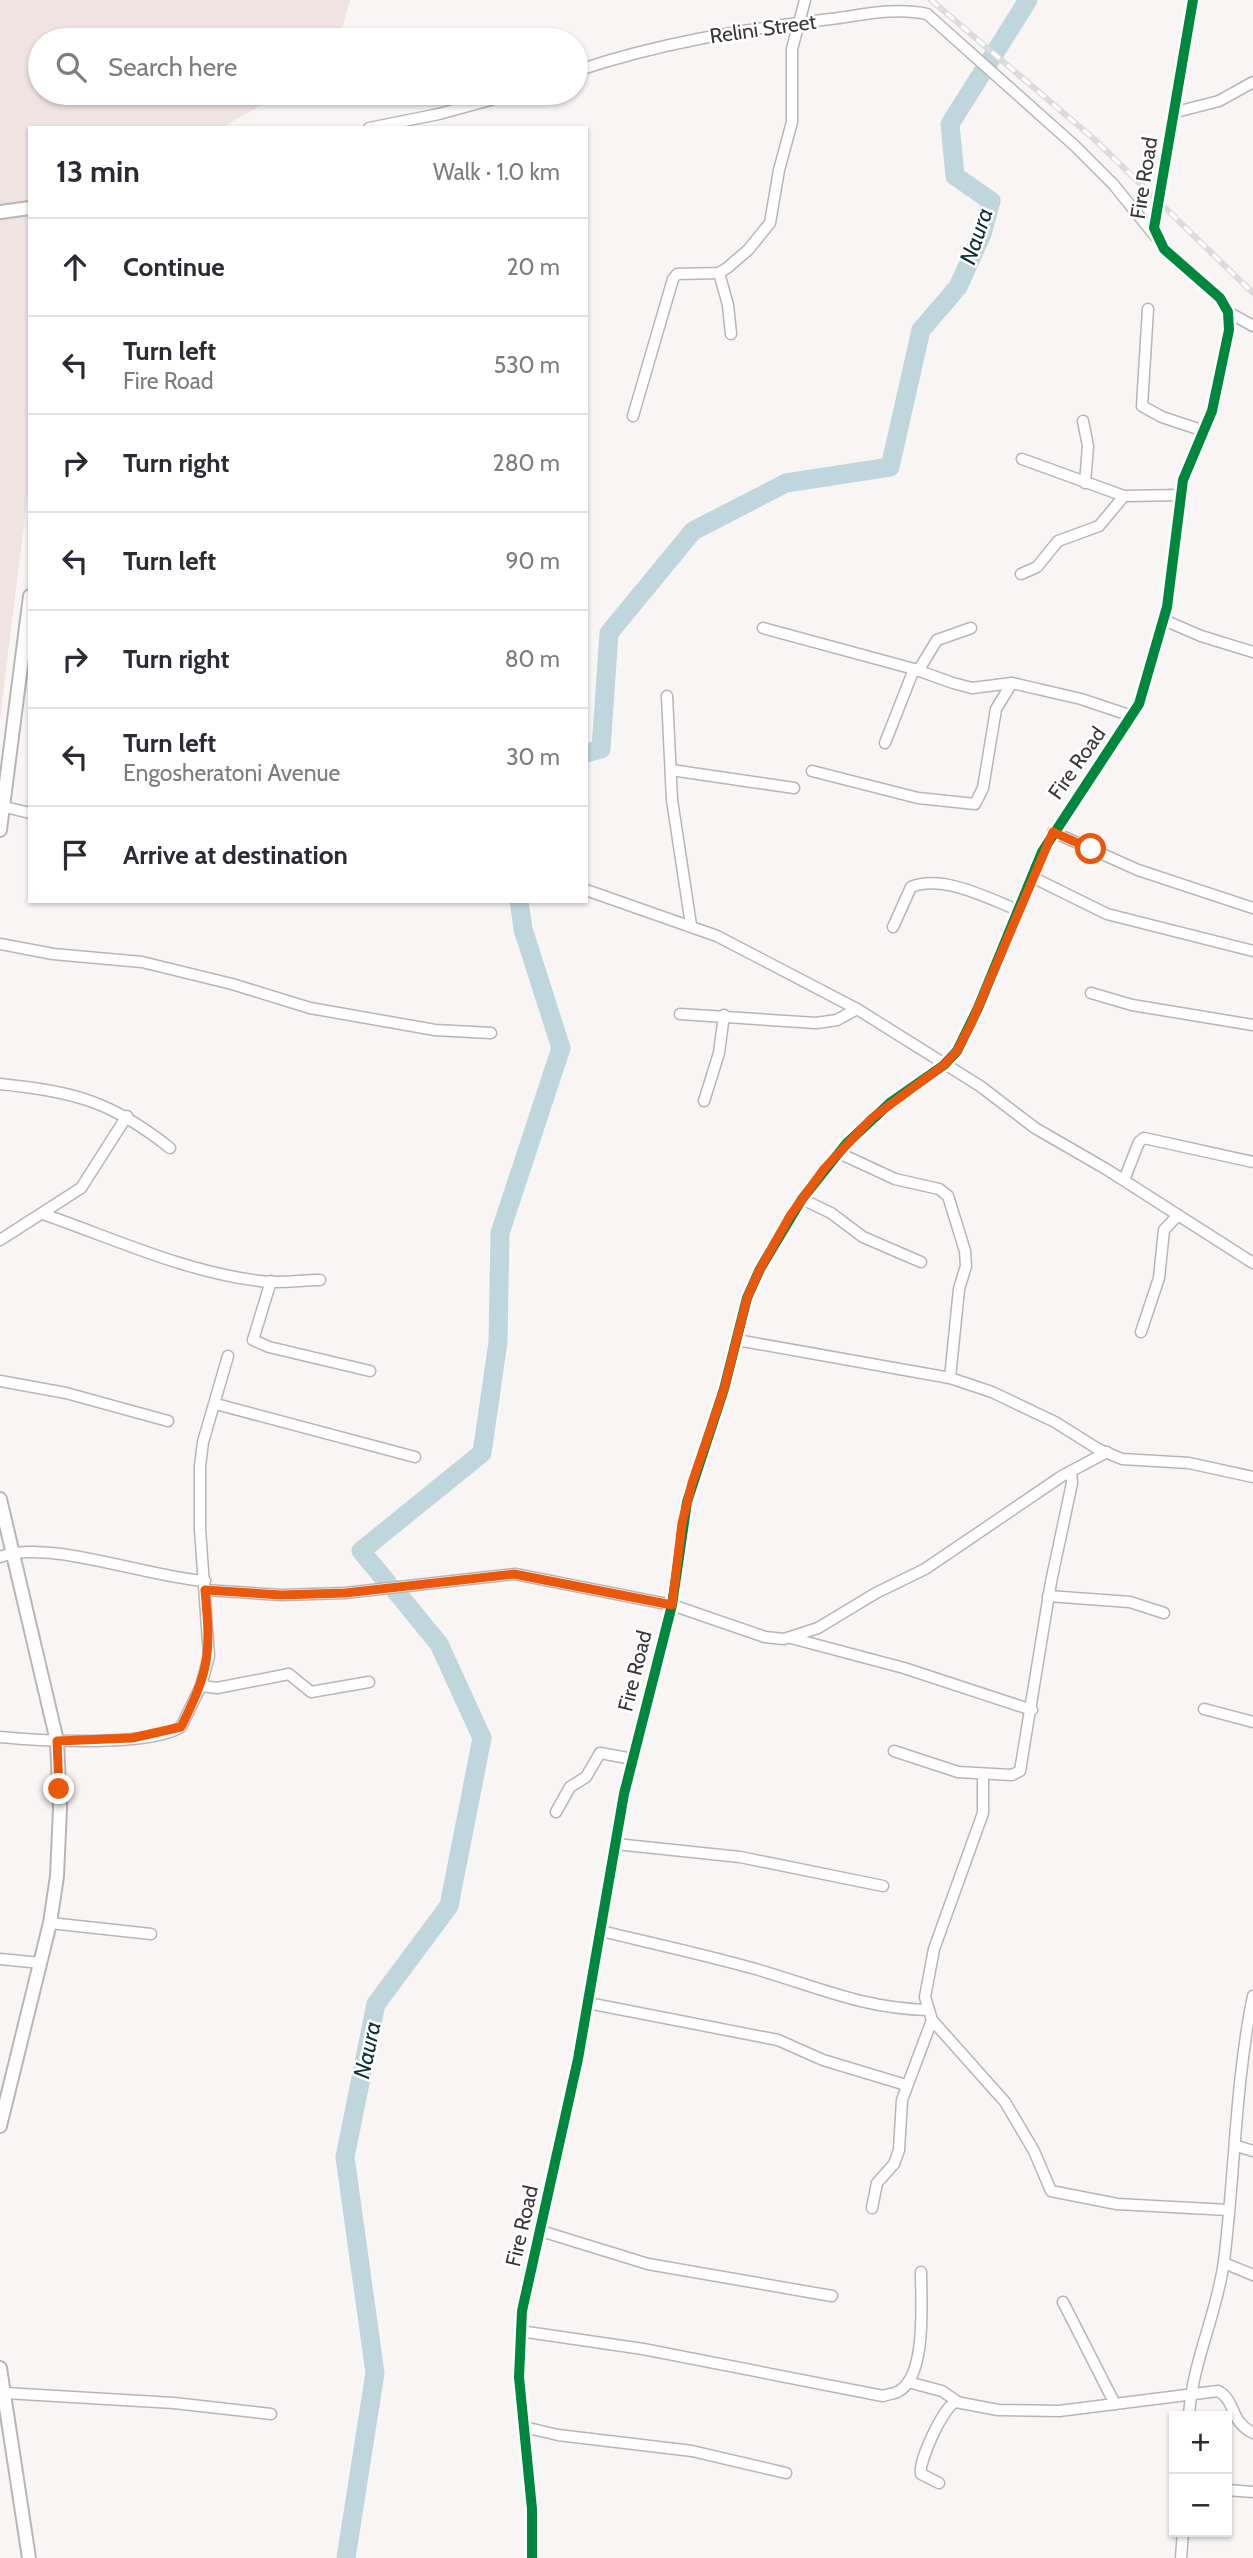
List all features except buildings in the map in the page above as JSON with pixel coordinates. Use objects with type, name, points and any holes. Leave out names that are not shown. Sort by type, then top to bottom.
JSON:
[{"type":"street","points":[[633,416],[673,279],[677,274],[719,273],[754,244],[765,231],[774,213],[779,170],[792,122],[792,49],[805,0]]},
{"type":"street","name":"Fire Road","points":[[532,2558],[532,2509],[519,2377],[520,2331],[588,2003],[633,1759],[672,1605],[687,1502],[754,1281],[802,1199],[839,1153],[891,1102],[944,1065],[957,1051],[1053,832],[1132,716],[1143,692],[1164,620],[1176,554],[1186,469],[1212,411],[1228,341],[1228,312],[1210,288],[1174,259],[1156,237],[1154,228],[1176,112],[1193,0]]},
{"type":"street","name":"Relini Street","points":[[588,68],[676,43],[797,23],[915,12],[937,21],[1092,162],[1156,237]]},
{"type":"street","points":[[1176,112],[1219,101],[1253,82]]},
{"type":"street","points":[[379,126],[472,105]]},
{"type":"street","points":[[0,212],[28,208]]},
{"type":"street","points":[[719,273],[728,305],[731,334]]},
{"type":"street","points":[[1147,309],[1142,407],[1162,417],[1204,431]]},
{"type":"street","points":[[1228,312],[1253,326]]},
{"type":"street","points":[[1083,421],[1088,446],[1085,484]]},
{"type":"street","points":[[1021,459],[1124,496],[1182,495]]},
{"type":"street","points":[[1021,575],[1037,567],[1058,541],[1099,526],[1124,496]]},
{"type":"street","points":[[1164,620],[1201,636],[1253,652]]},
{"type":"street","points":[[0,830],[28,622]]},
{"type":"street","points":[[763,628],[972,688],[1012,683],[1081,699],[1132,716]]},
{"type":"street","points":[[885,743],[916,670],[937,640],[971,628]]},
{"type":"street","points":[[812,771],[918,797],[975,804],[983,788],[996,709],[1012,683]]},
{"type":"street","points":[[667,696],[673,813],[691,925]]},
{"type":"street","points":[[671,770],[794,788]]},
{"type":"street","points":[[5,807],[28,813]]},
{"type":"street","points":[[1053,832],[1138,870],[1253,908]]},
{"type":"street","points":[[1032,877],[1107,914],[1253,951]]},
{"type":"street","points":[[894,927],[911,887],[923,883],[943,885],[1018,910]]},
{"type":"street","points":[[588,891],[641,911],[691,925],[858,1009],[980,1086],[1035,1128],[1124,1180],[1253,1263]]},
{"type":"street","points":[[0,944],[53,954],[151,964],[232,984],[310,1008],[435,1030],[491,1033]]},
{"type":"street","points":[[1091,992],[1132,1005],[1253,1025]]},
{"type":"street","points":[[680,1014],[816,1023],[837,1020],[858,1009]]},
{"type":"street","points":[[704,1101],[719,1054],[724,1015]]},
{"type":"street","points":[[0,1084],[68,1094],[127,1116],[170,1148]]},
{"type":"street","points":[[0,1240],[81,1188],[127,1116]]},
{"type":"street","points":[[1124,1180],[1139,1142],[1144,1138],[1253,1162]]},
{"type":"street","points":[[839,1153],[895,1179],[939,1189],[948,1196],[965,1251],[966,1266],[959,1289],[950,1378]]},
{"type":"street","points":[[802,1199],[831,1213],[863,1237],[921,1262]]},
{"type":"street","points":[[43,1214],[162,1259],[271,1281],[320,1280]]},
{"type":"street","points":[[1141,1332],[1159,1278],[1164,1230],[1178,1215]]},
{"type":"street","points":[[271,1281],[253,1340],[291,1353],[370,1371]]},
{"type":"street","points":[[737,1340],[950,1378],[992,1392],[1055,1422],[1122,1459],[1189,1463],[1253,1477]]},
{"type":"street","points":[[0,1737],[57,1741],[132,1738],[181,1727],[201,1686],[209,1656],[200,1466],[203,1442],[228,1356]]},
{"type":"street","points":[[0,1381],[39,1387],[168,1420]]},
{"type":"street","points":[[216,1404],[415,1457]]},
{"type":"street","points":[[791,1638],[818,1628],[876,1593],[925,1569],[1071,1471],[1107,1452]]},
{"type":"street","points":[[894,1751],[958,1772],[1012,1775],[1020,1771],[1032,1710],[1048,1595],[1072,1483],[1071,1471]]},
{"type":"street","points":[[0,1499],[6,1555],[57,1741],[60,1829],[50,1923],[0,2126]]},
{"type":"street","points":[[6,1555],[57,1555],[205,1586],[281,1595],[345,1593],[514,1574],[672,1605],[765,1637],[791,1638],[882,1661],[1032,1710]]},
{"type":"street","points":[[1048,1595],[1130,1602],[1164,1613]]},
{"type":"street","points":[[201,1686],[217,1688],[289,1674],[311,1692],[369,1682]]},
{"type":"street","points":[[1205,1709],[1253,1722]]},
{"type":"street","points":[[556,1812],[570,1787],[586,1776],[600,1752],[633,1759]]},
{"type":"street","points":[[872,2208],[877,2183],[894,2164],[899,2150],[906,2085],[930,2015],[927,1975],[984,1813],[983,1774]]},
{"type":"street","points":[[616,1844],[740,1857],[883,1886]]},
{"type":"street","points":[[50,1923],[151,1934]]},
{"type":"street","points":[[601,1931],[753,1968],[831,1995],[930,2015],[1005,2102],[1034,2151],[1051,2191],[1117,2204],[1228,2210]]},
{"type":"street","points":[[0,1959],[41,1963]]},
{"type":"street","points":[[1189,2411],[1196,2364],[1213,2315],[1224,2263],[1237,2146],[1240,2080],[1253,1996]]},
{"type":"street","points":[[588,2003],[778,2040],[823,2060],[906,2085]]},
{"type":"street","points":[[1237,2146],[1253,2151]]},
{"type":"street","points":[[541,2231],[648,2264],[832,2296]]},
{"type":"street","points":[[1224,2263],[1253,2275]]},
{"type":"street","points":[[520,2331],[643,2348],[883,2396],[899,2391],[908,2382],[917,2362],[921,2272]]},
{"type":"street","points":[[1063,2302],[1115,2404]]},
{"type":"street","points":[[0,2368],[29,2558]]},
{"type":"street","points":[[908,2382],[942,2391],[958,2402],[998,2410],[1025,2411],[1115,2404],[1211,2390],[1224,2394],[1235,2420],[1253,2432]]},
{"type":"street","points":[[5,2393],[174,2403],[271,2414]]},
{"type":"street","points":[[939,2483],[921,2474],[919,2462],[946,2408],[958,2402]]},
{"type":"street","points":[[524,2427],[571,2437],[692,2451],[786,2473]]},
{"type":"street","points":[[1232,2491],[1253,2493]]},
{"type":"street","points":[[1181,2558],[1183,2537]]},
{"type":"shaded area","points":[[0,0],[350,0],[340,28],[28,28],[28,105],[262,105],[225,126],[28,126],[28,492],[0,719]]},
{"type":"waterway","points":[[588,752],[601,749],[609,633],[693,531],[786,483],[890,467],[921,330],[958,287],[982,234],[991,201],[955,176],[950,124],[1028,0]]},
{"type":"waterway","points":[[387,1582],[361,1551],[482,1453],[498,1342],[500,1233],[561,1048],[523,929],[519,903]]},
{"type":"waterway","name":"Naura","points":[[346,2558],[375,2373],[345,2157],[376,2004],[449,1906],[482,1738],[439,1644],[394,1589]]},
{"type":"railway","points":[[931,0],[1094,139],[1253,293]]},
{"type":"cycle path","points":[[532,2558],[532,2509],[519,2377],[522,2311],[578,2059],[624,1794],[672,1605],[687,1502],[724,1389],[747,1298],[760,1269],[802,1199],[846,1144],[891,1102],[944,1065],[957,1051],[978,1008],[1042,852],[1139,704],[1167,607],[1183,480],[1212,411],[1229,330],[1228,312],[1220,298],[1164,249],[1154,228],[1193,0]]},
{"type":"route","points":[[59,1789],[57,1741],[132,1738],[181,1727],[201,1686],[209,1656],[205,1590],[281,1595],[345,1593],[514,1574],[672,1605],[682,1523],[692,1483],[724,1389],[747,1298],[760,1269],[790,1216],[846,1144],[891,1102],[944,1065],[957,1051],[978,1008],[1037,863],[1053,832],[1091,849]]}]
